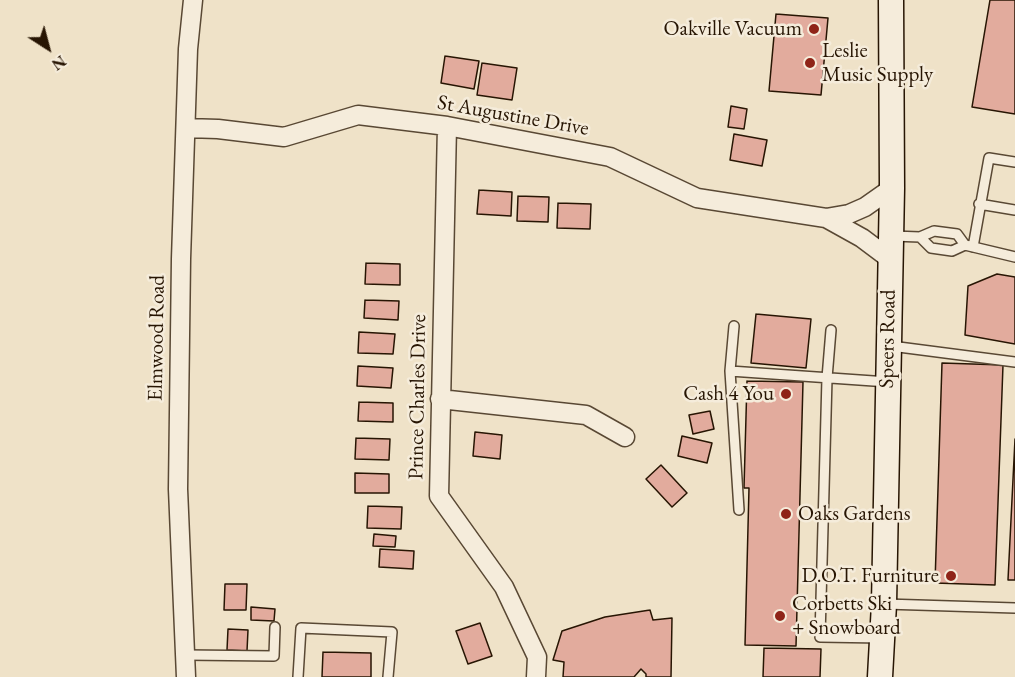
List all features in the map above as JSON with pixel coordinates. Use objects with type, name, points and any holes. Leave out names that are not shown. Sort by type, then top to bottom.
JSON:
[{"type":"main road","name":"Speers Road","points":[[880,677],[884,604],[892,188],[891,0]]},
{"type":"street","name":"Elmwood Road","points":[[186,677],[178,489],[181,259],[188,49],[193,0]]},
{"type":"street","name":"St Augustine Drive","points":[[186,128],[218,129],[284,137],[358,115],[447,126],[610,157],[697,198],[826,218],[849,214],[865,207],[892,188]]},
{"type":"street","name":"Prince Charles Drive","points":[[447,126],[439,496],[504,587],[537,657],[536,677]]},
{"type":"street","name":"St Augustine Drive","points":[[826,218],[862,238],[890,247]]},
{"type":"street","points":[[440,399],[586,415],[625,437]]},
{"type":"lane","points":[[969,246],[989,158],[1015,162]]},
{"type":"lane","points":[[979,204],[1015,210]]},
{"type":"lane","points":[[890,247],[934,231],[957,234],[969,246],[994,254],[1015,257]]},
{"type":"lane","points":[[920,237],[931,248],[952,251],[969,246]]},
{"type":"lane","points":[[734,326],[730,371],[739,510]]},
{"type":"lane","points":[[831,330],[827,378],[820,637],[882,638]]},
{"type":"lane","points":[[888,345],[1015,362]]},
{"type":"lane","points":[[730,371],[888,382]]},
{"type":"lane","points":[[884,604],[1015,608]]},
{"type":"lane","points":[[186,655],[274,656],[275,627]]},
{"type":"lane","points":[[298,677],[301,628],[392,632],[388,677]]},
{"type":"building","points":[[990,0],[1015,0],[1015,114],[972,107]]},
{"type":"building","points":[[776,14],[828,18],[821,95],[769,91]]},
{"type":"building","points":[[445,56],[479,61],[474,89],[441,83]]},
{"type":"building","points":[[482,63],[517,68],[512,100],[477,95]]},
{"type":"building","points":[[731,106],[747,109],[744,129],[728,127]]},
{"type":"building","points":[[734,134],[767,140],[762,166],[730,160]]},
{"type":"building","points":[[479,190],[512,192],[511,216],[477,214]]},
{"type":"building","points":[[518,196],[549,197],[548,222],[517,221]]},
{"type":"building","points":[[558,203],[591,204],[590,229],[557,228]]},
{"type":"building","points":[[366,263],[400,264],[400,285],[365,284]]},
{"type":"building","points":[[997,274],[1015,277],[1015,344],[965,335],[968,286]]},
{"type":"building","points":[[365,300],[399,301],[398,320],[364,318]]},
{"type":"building","points":[[756,314],[811,319],[806,368],[751,363]]},
{"type":"building","points":[[359,332],[395,334],[393,354],[358,353]]},
{"type":"building","points":[[942,363],[1003,365],[995,585],[935,583]]},
{"type":"building","points":[[358,366],[393,368],[391,388],[357,386]]},
{"type":"building","points":[[747,381],[803,382],[796,646],[745,645],[749,488],[744,488]]},
{"type":"building","points":[[359,402],[393,403],[393,422],[358,421]]},
{"type":"building","points":[[710,411],[714,429],[693,434],[689,415]]},
{"type":"building","points":[[475,432],[502,435],[500,459],[473,456]]},
{"type":"building","points":[[682,436],[712,443],[707,463],[678,456]]},
{"type":"building","points":[[356,438],[390,439],[389,460],[355,459]]},
{"type":"building","points":[[1015,439],[1015,580],[1008,580]]},
{"type":"building","points":[[661,465],[687,493],[672,507],[646,479]]},
{"type":"building","points":[[355,473],[389,474],[389,493],[355,493]]},
{"type":"building","points":[[368,506],[402,507],[401,529],[367,528]]},
{"type":"building","points":[[374,534],[396,536],[395,547],[373,546]]},
{"type":"building","points":[[380,549],[414,551],[413,569],[379,567]]},
{"type":"building","points":[[225,584],[247,584],[246,610],[224,610]]},
{"type":"building","points":[[251,607],[275,609],[274,621],[251,620]]},
{"type":"building","points":[[650,610],[653,620],[672,618],[671,677],[646,677],[641,669],[634,677],[563,677],[564,662],[553,660],[562,631],[605,617]]},
{"type":"building","points":[[480,623],[492,656],[468,664],[456,631]]},
{"type":"building","points":[[228,629],[248,630],[247,651],[227,650]]},
{"type":"building","points":[[764,648],[821,649],[820,677],[763,677]]},
{"type":"building","points":[[323,652],[371,653],[371,677],[322,677]]},
{"type":"place","name":"Oakville Vacuum","points":[[814,29]]},
{"type":"place","name":"Leslie Music Supply","points":[[810,63]]},
{"type":"place","name":"Cash 4 You","points":[[786,394]]},
{"type":"place","name":"Oaks Gardens","points":[[786,514]]},
{"type":"place","name":"D.O.T. Furniture","points":[[951,576]]},
{"type":"place","name":"Corbetts Ski + Snowboard","points":[[780,616]]}]
